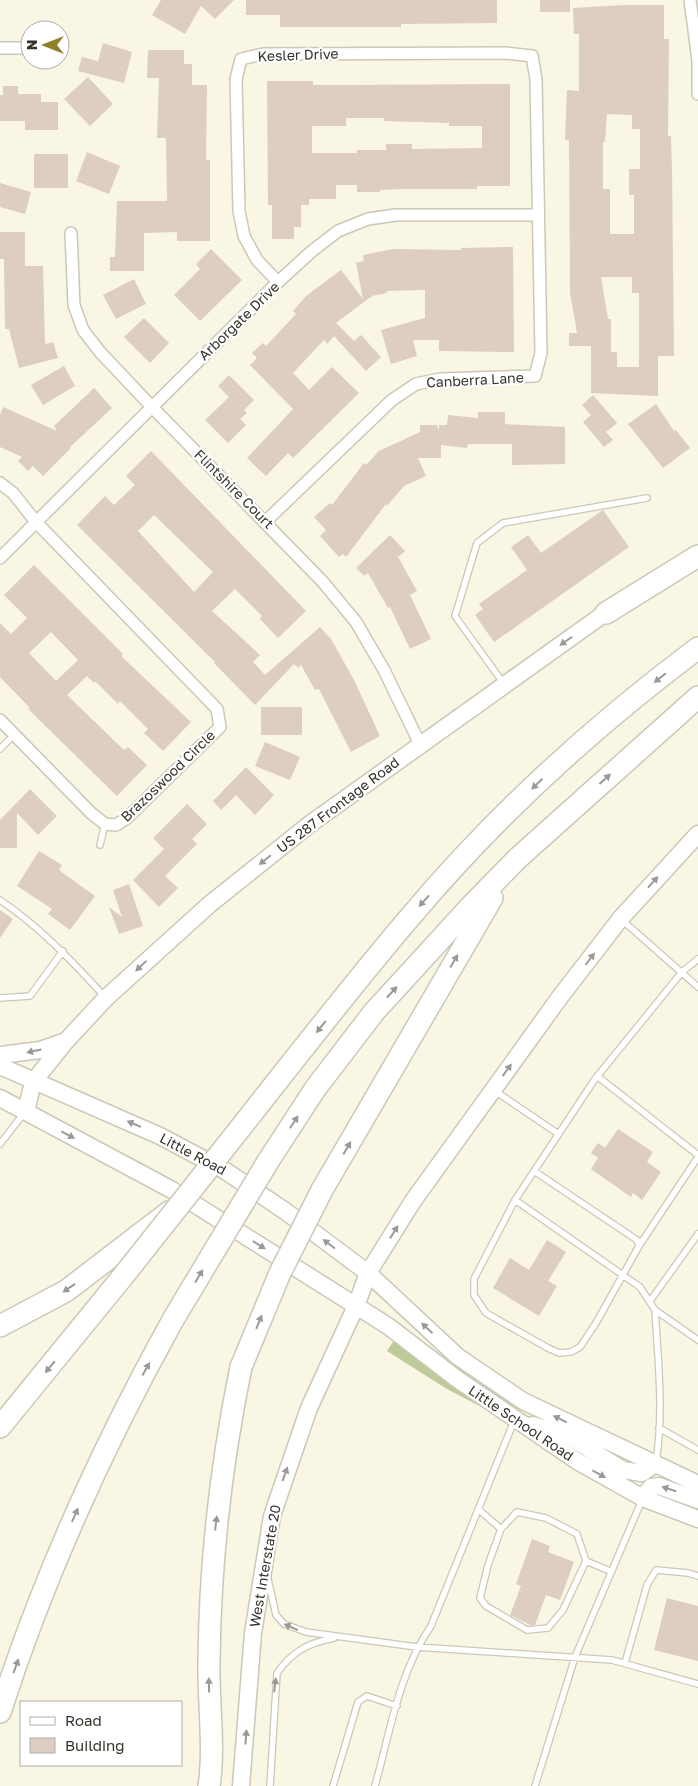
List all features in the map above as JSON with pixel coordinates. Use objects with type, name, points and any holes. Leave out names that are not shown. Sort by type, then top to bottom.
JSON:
[{"type":"highway","points":[[606,613],[698,556]]},
{"type":"highway","points":[[0,1427],[124,1275],[411,915],[477,842],[566,755],[698,648]]},
{"type":"highway","points":[[0,1712],[32,1620],[66,1535],[110,1437],[174,1318],[267,1163],[315,1090],[374,1012],[518,858],[698,697]]},
{"type":"highway","points":[[209,1786],[209,1661],[214,1541],[227,1435],[241,1367],[280,1274],[322,1190],[477,920],[518,858]]},
{"type":"highway","points":[[0,1326],[66,1291],[109,1260],[184,1200]]},
{"type":"main road","name":"US 287 Frontage Road","points":[[26,1112],[33,1082],[66,1041],[106,998],[210,904],[310,824],[606,613],[698,544]]},
{"type":"main road","points":[[368,1274],[413,1201],[620,918],[698,834]]},
{"type":"main road","points":[[0,1055],[40,1050],[66,1041]]},
{"type":"main road","name":"Little Road","points":[[0,1066],[160,1136],[224,1170],[285,1211],[368,1274]]},
{"type":"main road","points":[[0,1098],[172,1190],[356,1306]]},
{"type":"main road","name":"West Interstate 20","points":[[241,1786],[254,1633],[264,1564],[280,1487],[309,1408],[356,1306],[368,1274]]},
{"type":"main road","name":"Little School Road","points":[[368,1274],[457,1356],[524,1401],[698,1484]]},
{"type":"main road","name":"Little School Road","points":[[356,1306],[388,1326],[457,1379],[577,1462],[643,1498],[698,1519]]},
{"type":"main road","points":[[514,1419],[570,1437],[623,1470],[642,1474],[655,1464]]},
{"type":"main road","points":[[643,1498],[652,1487],[659,1486],[698,1500]]},
{"type":"street","points":[[690,0],[698,60],[698,94]]},
{"type":"street","points":[[0,48],[20,48]]},
{"type":"street","name":"Kesler Drive","points":[[278,282],[257,260],[244,236],[239,211],[236,79],[241,59],[263,54],[506,53],[532,56]]},
{"type":"street","name":"Canberra Lane","points":[[266,521],[392,400],[416,384],[440,379],[535,376],[541,353],[536,80],[532,56]]},
{"type":"street","name":"Arborgate Drive","points":[[0,558],[278,282],[338,230],[368,219],[396,215],[538,215]]},
{"type":"street","name":"Flintshire Court","points":[[71,233],[74,305],[83,330],[100,352],[151,406],[266,521],[322,581],[356,622],[384,670],[420,744]]},
{"type":"street","points":[[0,483],[12,493],[36,522]]},
{"type":"street","name":"Brazoswood Circle","points":[[0,720],[91,812],[105,824],[116,825],[127,818],[220,727],[217,709],[36,522]]},
{"type":"lane","points":[[504,684],[455,616],[477,543],[503,523],[648,498]]},
{"type":"lane","points":[[0,749],[14,735]]},
{"type":"lane","points":[[100,845],[105,824]]},
{"type":"lane","points":[[0,900],[21,914],[63,951],[106,998]]},
{"type":"lane","points":[[620,918],[698,987]]},
{"type":"lane","points":[[0,998],[30,996],[63,951]]},
{"type":"lane","points":[[597,1076],[698,1156],[639,1246],[596,1323],[580,1347],[571,1352],[559,1353],[486,1313],[474,1295],[474,1279],[515,1200],[597,1076],[682,972],[698,959]]},
{"type":"lane","points":[[493,1090],[558,1133]]},
{"type":"lane","points":[[0,1144],[26,1112]]},
{"type":"lane","points":[[534,1171],[637,1240],[639,1246]]},
{"type":"lane","points":[[515,1200],[640,1287],[655,1310],[698,1340]]},
{"type":"lane","points":[[650,1301],[698,1234]]},
{"type":"lane","points":[[655,1310],[660,1428],[655,1464]]},
{"type":"lane","points":[[375,1786],[407,1670],[417,1647],[431,1626],[514,1419]]},
{"type":"lane","points":[[660,1428],[698,1450]]},
{"type":"lane","points":[[535,1786],[575,1657],[610,1571],[643,1498]]},
{"type":"lane","points":[[478,1509],[501,1529]]},
{"type":"lane","points":[[517,1512],[546,1518],[577,1534],[586,1561],[563,1610],[548,1628],[527,1630],[486,1606],[480,1598],[488,1565],[501,1529],[517,1512]]},
{"type":"lane","points":[[586,1561],[610,1571]]},
{"type":"lane","points":[[264,1564],[274,1597],[276,1615],[284,1624],[306,1632],[417,1647],[612,1660],[698,1684]]},
{"type":"lane","points":[[624,1664],[647,1585],[656,1570],[688,1573],[698,1576]]},
{"type":"lane","points":[[270,1786],[277,1673],[286,1659],[304,1646],[338,1637]]},
{"type":"lane","points":[[332,1786],[358,1702],[367,1696],[397,1706]]},
{"type":"green space","points":[[395,1339],[495,1414],[447,1389],[387,1351]]},
{"type":"building","points":[[161,0],[234,0],[215,19],[201,6],[185,34],[152,15]]},
{"type":"building","points":[[246,0],[497,0],[497,23],[401,24],[401,27],[280,27],[280,15],[246,15]]},
{"type":"building","points":[[540,0],[570,0],[570,12],[540,12]]},
{"type":"building","points":[[664,5],[664,39],[669,39],[668,136],[671,136],[672,169],[674,356],[658,356],[658,396],[591,393],[591,346],[569,346],[569,333],[577,333],[570,293],[569,140],[565,140],[567,90],[579,91],[579,34],[574,34],[573,8]],"holes":[[[607,114],[632,115],[632,129],[640,129],[640,169],[629,169],[629,195],[634,195],[634,234],[610,234],[610,189],[603,189],[603,142],[605,142]],[[601,277],[632,277],[632,293],[639,293],[639,367],[617,367],[617,352],[611,352],[611,319],[608,319]]]},
{"type":"building","points":[[103,43],[132,52],[124,83],[78,71],[82,57],[98,61]]},
{"type":"building","points":[[148,50],[184,50],[184,64],[192,64],[192,85],[207,85],[206,160],[210,160],[210,241],[177,241],[177,232],[144,233],[144,271],[110,271],[110,257],[115,257],[117,201],[167,201],[166,138],[157,138],[159,78],[147,78]]},
{"type":"building","points":[[88,77],[113,104],[90,126],[64,99]]},
{"type":"building","points":[[267,81],[313,81],[313,85],[510,84],[510,186],[477,186],[477,189],[401,189],[380,190],[380,192],[357,192],[357,185],[336,185],[336,199],[309,199],[309,205],[301,205],[301,227],[294,227],[294,239],[272,239],[272,205],[268,205]],"holes":[[[346,118],[384,118],[384,121],[449,123],[449,126],[482,126],[482,148],[412,149],[412,144],[386,144],[386,150],[357,150],[357,153],[312,153],[312,126],[346,126]]]},
{"type":"building","points":[[3,86],[18,86],[18,94],[41,94],[41,102],[58,102],[58,130],[25,130],[25,121],[0,121],[0,95],[3,95]]},
{"type":"building","points":[[87,152],[120,166],[109,194],[76,181]]},
{"type":"building","points":[[34,154],[68,154],[68,188],[34,188]]},
{"type":"building","points":[[0,183],[31,192],[25,214],[0,207]]},
{"type":"building","points":[[0,232],[25,232],[25,266],[43,266],[45,344],[53,342],[58,358],[19,368],[9,329],[5,329],[4,259],[0,259]]},
{"type":"building","points":[[513,247],[514,352],[439,351],[439,340],[413,340],[417,356],[391,364],[381,330],[425,318],[425,290],[387,291],[387,293],[372,296],[336,323],[354,341],[361,335],[381,357],[366,371],[334,336],[327,344],[324,340],[293,373],[309,390],[332,367],[359,393],[293,458],[288,453],[266,476],[247,458],[293,409],[250,365],[257,358],[252,353],[263,343],[266,346],[296,314],[293,311],[306,296],[341,270],[363,299],[356,263],[364,261],[363,255],[393,249],[461,250],[461,248]]},
{"type":"building","points":[[211,249],[242,280],[200,321],[174,295],[200,269],[196,264]]},
{"type":"building","points":[[134,279],[146,304],[116,319],[103,295]]},
{"type":"building","points":[[144,318],[169,343],[150,363],[124,337]]},
{"type":"building","points":[[64,366],[75,386],[43,405],[31,385]]},
{"type":"building","points":[[229,375],[254,400],[244,410],[247,413],[240,419],[246,425],[228,443],[205,420],[229,397],[218,386]]},
{"type":"building","points":[[94,388],[112,408],[70,447],[43,476],[33,466],[28,471],[18,461],[22,457],[0,447],[0,415],[3,407],[57,431],[54,426]]},
{"type":"building","points":[[593,395],[617,423],[606,432],[613,440],[604,447],[583,422],[591,415],[582,405]]},
{"type":"building","points":[[656,404],[674,431],[676,430],[690,448],[663,468],[628,424]]},
{"type":"building","points":[[478,412],[505,412],[505,424],[565,427],[565,464],[512,465],[512,444],[468,444],[467,448],[441,445],[441,458],[418,458],[426,476],[404,486],[387,506],[386,504],[346,557],[343,554],[339,557],[320,536],[326,530],[314,517],[330,503],[332,505],[364,463],[366,465],[379,451],[420,432],[420,425],[437,425],[439,431],[439,425],[447,425],[448,415],[478,418]]},
{"type":"building","points":[[151,451],[306,611],[278,638],[260,619],[262,616],[235,589],[212,611],[260,655],[253,662],[265,675],[320,627],[331,639],[354,680],[380,736],[351,752],[319,689],[315,690],[301,665],[298,668],[294,664],[255,705],[215,662],[77,525],[105,496],[114,505],[135,485],[126,476]],"holes":[[[154,515],[213,572],[194,592],[138,531]]]},
{"type":"building","points":[[603,510],[629,547],[494,642],[475,615],[483,609],[479,604],[527,570],[511,547],[528,535],[541,553]]},
{"type":"building","points":[[390,535],[405,551],[398,557],[417,591],[410,595],[431,639],[410,649],[390,607],[388,608],[368,573],[364,576],[356,568]]},
{"type":"building","points":[[34,565],[123,654],[121,656],[191,722],[163,751],[144,733],[148,729],[120,701],[118,704],[95,681],[94,683],[87,676],[67,695],[124,750],[128,747],[147,765],[117,796],[28,709],[30,708],[0,677],[0,623],[11,634],[27,618],[4,595]],"holes":[[[51,632],[78,660],[56,681],[29,653]]]},
{"type":"building","points":[[261,707],[302,707],[302,735],[261,735]]},
{"type":"building","points":[[265,742],[300,757],[290,780],[255,766]]},
{"type":"building","points":[[246,767],[274,795],[255,815],[236,795],[221,810],[213,801]]},
{"type":"building","points":[[30,789],[57,816],[38,835],[17,813],[17,848],[0,848],[0,820]]},
{"type":"building","points":[[187,804],[207,824],[192,839],[197,844],[165,876],[178,888],[159,907],[133,880],[164,849],[153,838]]},
{"type":"building","points":[[39,851],[62,865],[59,870],[95,896],[70,930],[48,914],[52,909],[17,886]]},
{"type":"building","points":[[129,884],[143,926],[119,934],[109,907],[122,917],[113,890]]},
{"type":"building","points":[[0,910],[13,919],[0,938]]},
{"type":"building","points":[[618,1129],[653,1152],[647,1162],[661,1172],[642,1200],[633,1193],[631,1197],[591,1169],[598,1158],[591,1153],[598,1143],[605,1148]]},
{"type":"building","points":[[547,1240],[566,1252],[548,1281],[557,1286],[539,1316],[493,1288],[510,1258],[529,1270]]},
{"type":"building","points":[[532,1539],[550,1546],[548,1552],[574,1562],[560,1600],[546,1595],[535,1625],[530,1625],[510,1615],[521,1586],[516,1584]]},
{"type":"building","points":[[667,1598],[698,1606],[698,1661],[654,1650]]}]
